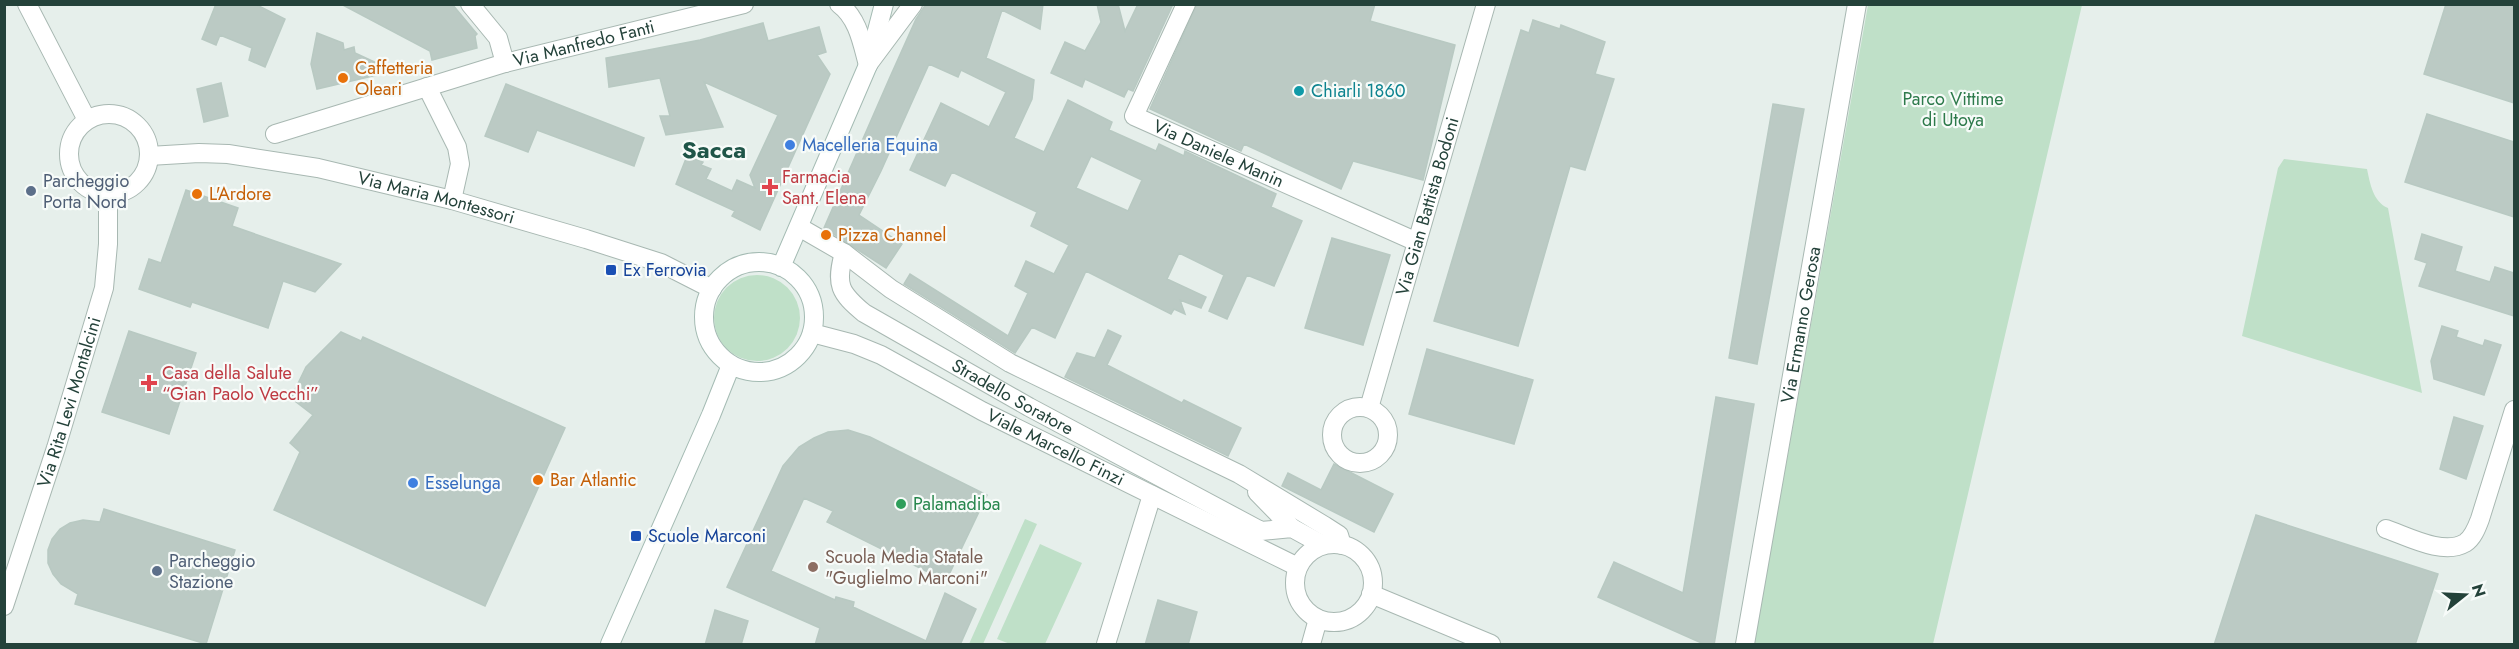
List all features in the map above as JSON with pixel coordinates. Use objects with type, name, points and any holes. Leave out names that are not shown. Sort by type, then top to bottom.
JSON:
[{"type":"street","points":[[27,4],[87,120]]},
{"type":"street","points":[[470,4],[498,38],[505,63]]},
{"type":"street","name":"Via Manfredo Fanti","points":[[275,134],[505,63],[744,4]]},
{"type":"street","points":[[839,4],[857,26],[868,65]]},
{"type":"street","points":[[781,267],[868,65],[884,4]]},
{"type":"street","points":[[868,65],[913,4]]},
{"type":"street","name":"Via Daniele Manin","points":[[1186,4],[1134,116],[1417,242]]},
{"type":"street","name":"Via Gian Battista Bodoni","points":[[1369,408],[1486,4]]},
{"type":"street","name":"Via Ermanno Gerosa","points":[[1745,645],[1857,4]]},
{"type":"street","points":[[427,87],[457,147],[459,170],[452,200]]},
{"type":"street","points":[[109,113],[130,119],[144,135],[149,156],[143,176],[136,183],[118,193],[108,194],[86,187],[72,170],[69,147],[73,136],[87,120],[109,113]]},
{"type":"street","name":"Via Maria Montessori","points":[[149,156],[200,153],[269,159],[318,168],[452,200],[649,258],[712,289]]},
{"type":"street","name":"Via Rita Levi Montalcini","points":[[4,606],[56,447],[104,288],[108,244],[108,194]]},
{"type":"street","name":"Stradello Soratore","points":[[799,226],[844,253],[891,289],[1010,363],[1239,474],[1325,526],[1339,536],[1342,545]]},
{"type":"street","name":"Stradello Soratore","points":[[844,253],[839,270],[841,288],[852,303],[864,313],[1029,407],[1261,531],[1292,528]]},
{"type":"street","points":[[759,262],[781,267],[800,280],[807,289],[814,310],[813,333],[804,350],[784,367],[771,372],[757,373],[731,365],[721,357],[707,335],[705,310],[712,289],[719,280],[737,267],[759,262]]},
{"type":"street","name":"Viale Marcello Finzi","points":[[813,333],[854,344],[880,355],[982,411],[1298,567]]},
{"type":"street","points":[[610,645],[731,365]]},
{"type":"street","points":[[2385,529],[2437,546],[2451,548],[2465,543],[2473,534],[2480,519],[2514,410]]},
{"type":"street","name":"Stradello Soratore","points":[[1239,474],[1292,528],[1323,545]]},
{"type":"street","points":[[1106,645],[1152,495]]},
{"type":"street","points":[[1323,545],[1342,545],[1360,554],[1373,580],[1371,594],[1364,608],[1347,620],[1336,623],[1318,619],[1305,610],[1298,601],[1295,590],[1298,567],[1304,558],[1323,545]]},
{"type":"street","points":[[1371,594],[1491,645]]},
{"type":"street","points":[[1311,645],[1318,619]]},
{"type":"green space","name":"Parco Vittime di Utoya","points":[[1868,5],[2082,5],[1933,644],[1754,644]]},
{"type":"green space","points":[[2284,159],[2367,169],[2376,197],[2388,208],[2422,393],[2242,336],[2278,168]]},
{"type":"green space","points":[[757,275],[773,279],[787,288],[796,302],[800,318],[796,334],[787,348],[773,357],[757,361],[741,357],[727,348],[718,334],[714,318],[718,302],[727,288],[741,279]]},
{"type":"green space","points":[[1025,519],[1037,524],[983,644],[969,644]]},
{"type":"green space","points":[[1040,544],[1082,563],[1045,644],[1010,644],[997,639]]},
{"type":"building","points":[[216,4],[255,4],[285,19],[265,67],[249,60],[252,48],[220,35],[216,45],[202,39]]},
{"type":"building","points":[[341,4],[452,4],[477,34],[475,36],[477,48],[432,60],[430,51]]},
{"type":"building","points":[[926,4],[1043,4],[1040,29],[1002,10],[986,58],[1034,80],[1032,99],[1014,138],[1044,152],[1068,100],[1112,122],[1109,130],[1156,151],[1159,144],[1184,156],[1185,151],[1276,194],[1271,207],[1302,221],[1274,286],[1247,275],[1227,319],[1209,311],[1224,275],[1179,253],[1167,279],[1206,297],[1201,308],[1180,300],[1185,314],[1174,309],[1171,314],[1086,271],[1055,338],[1032,327],[1015,353],[904,284],[910,274],[1008,336],[1028,293],[1015,286],[1026,261],[1054,274],[1069,245],[1031,226],[1037,212],[952,172],[945,186],[910,170],[941,103],[989,127],[1006,92],[961,70],[958,77],[929,64],[859,215],[902,244],[886,268],[824,228],[916,19]],"holes":[[[1091,156],[1142,180],[1128,211],[1076,188]]]},
{"type":"building","points":[[1097,4],[1118,4],[1125,31],[1138,4],[1173,4],[1133,91],[1128,89],[1124,97],[1085,79],[1082,87],[1051,73],[1065,42],[1085,51],[1101,22]]},
{"type":"building","name":"Chiarli 1860","points":[[1197,4],[1375,4],[1370,21],[1455,45],[1423,180],[1353,161],[1341,189],[1244,144],[1241,151],[1150,109]]},
{"type":"building","points":[[2446,4],[2514,4],[2514,103],[2424,74]]},
{"type":"building","points":[[1533,20],[1560,29],[1561,25],[1605,42],[1595,74],[1614,79],[1585,170],[1570,166],[1518,346],[1434,321],[1521,30],[1529,33]]},
{"type":"building","points":[[763,23],[768,41],[819,27],[826,52],[817,55],[830,74],[760,230],[732,216],[735,211],[676,184],[687,156],[703,162],[701,165],[711,169],[706,179],[732,191],[737,180],[755,188],[750,175],[778,115],[704,82],[723,127],[666,135],[660,116],[670,116],[660,78],[609,87],[606,58],[700,40]]},
{"type":"building","points":[[317,33],[343,43],[344,50],[354,47],[355,53],[394,71],[317,89],[311,64]]},
{"type":"building","points":[[221,83],[228,116],[204,122],[197,89]]},
{"type":"building","points":[[506,84],[644,138],[634,166],[537,130],[528,152],[485,136]]},
{"type":"building","points":[[1773,104],[1804,109],[1757,364],[1729,358]]},
{"type":"building","points":[[2427,114],[2514,142],[2514,217],[2405,182]]},
{"type":"building","points":[[186,190],[238,208],[232,226],[341,264],[315,292],[283,281],[268,328],[192,302],[190,307],[139,289],[149,259],[161,263]]},
{"type":"building","points":[[2422,234],[2462,247],[2455,271],[2490,282],[2495,267],[2514,273],[2514,316],[2419,286],[2427,263],[2415,259]]},
{"type":"building","points":[[1332,238],[1390,255],[1363,345],[1305,328]]},
{"type":"building","points":[[2442,326],[2458,331],[2456,337],[2483,346],[2485,340],[2501,345],[2484,395],[2434,379],[2431,361]]},
{"type":"building","points":[[1108,330],[1121,336],[1107,365],[1182,403],[1184,400],[1241,428],[1228,456],[1065,377],[1077,353],[1095,358]]},
{"type":"building","name":"Casa della Salute “Gian Paolo Vecchi”","points":[[129,331],[196,353],[169,434],[102,412]]},
{"type":"building","name":"Esselunga","points":[[341,332],[361,341],[363,337],[565,428],[485,606],[274,510],[300,452],[290,443],[313,415],[291,398],[306,367]]},
{"type":"building","points":[[1427,349],[1533,380],[1514,444],[1409,414]]},
{"type":"building","points":[[1716,397],[1754,404],[1714,645],[1706,645],[1598,597],[1614,562],[1683,593]]},
{"type":"building","points":[[2454,417],[2483,426],[2466,479],[2440,469]]},
{"type":"building","name":"Palamadiba","points":[[848,430],[870,437],[987,495],[946,581],[827,522],[833,511],[804,498],[771,571],[835,600],[836,597],[854,602],[853,607],[926,641],[945,593],[976,609],[960,645],[815,645],[820,628],[727,587],[783,466],[799,447],[814,438],[828,432]]},
{"type":"building","points":[[1334,464],[1393,494],[1374,532],[1282,486],[1288,473],[1321,490]]},
{"type":"building","name":"Parcheggio Stazione","points":[[104,509],[235,550],[206,644],[75,604],[78,594],[61,584],[53,574],[48,563],[48,550],[52,539],[60,529],[70,523],[83,520],[100,522]]},
{"type":"building","points":[[2256,515],[2438,574],[2415,645],[2214,645]]},
{"type":"building","points":[[1158,600],[1197,612],[1188,645],[1145,645]]},
{"type":"building","points":[[715,610],[748,621],[741,645],[705,645]]},
{"type":"place","name":"Caffetteria Oleari","points":[[343,78]]},
{"type":"place","name":"Chiarli 1860","points":[[1299,91]]},
{"type":"place","name":"Macelleria Equina","points":[[790,145]]},
{"type":"place","name":"Farmacia Sant. Elena","points":[[770,187]]},
{"type":"place","name":"Parcheggio Porta Nord","points":[[31,191]]},
{"type":"place","name":"L'Ardore","points":[[197,194]]},
{"type":"place","name":"Pizza Channel","points":[[826,235]]},
{"type":"place","name":"Ex Ferrovia","points":[[611,270]]},
{"type":"place","name":"Casa della Salute “Gian Paolo Vecchi”","points":[[149,383]]},
{"type":"place","name":"Bar Atlantic","points":[[538,480]]},
{"type":"place","name":"Esselunga","points":[[413,483]]},
{"type":"place","name":"Palamadiba","points":[[901,504]]},
{"type":"place","name":"Scuole Marconi","points":[[636,536]]},
{"type":"place","name":"Scuola Media Statale \"Guglielmo Marconi\"","points":[[813,567]]},
{"type":"place","name":"Parcheggio Stazione","points":[[157,571]]},
{"type":"district","name":"Sacca","points":[[714,150]]}]
